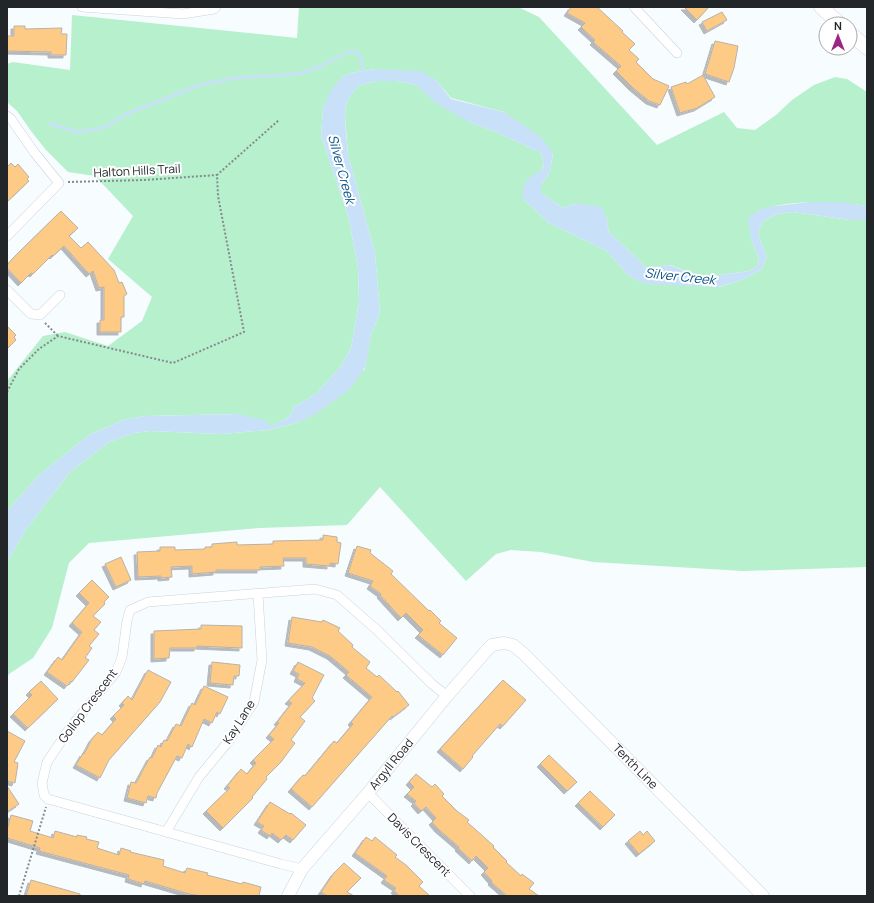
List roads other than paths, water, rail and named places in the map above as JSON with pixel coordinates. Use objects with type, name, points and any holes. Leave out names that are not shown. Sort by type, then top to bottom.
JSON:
[{"type":"main road","points":[[821,7],[831,16]]},
{"type":"main road","points":[[858,40],[867,48]]},
{"type":"street","points":[[82,7],[183,14],[214,9],[216,7]]},
{"type":"street","points":[[634,7],[677,53]]},
{"type":"street","points":[[7,116],[11,119],[34,152],[59,182],[7,236]]},
{"type":"street","points":[[7,290],[31,314],[40,315],[60,295]]},
{"type":"street","name":"Gollop Crescent","points":[[166,832],[48,799],[44,795],[42,783],[47,762],[70,728],[116,672],[122,657],[130,610],[148,602],[315,589],[338,596],[377,630],[432,684],[447,696]]},
{"type":"street","name":"Kay Lane","points":[[166,832],[199,777],[228,742],[254,702],[262,660],[258,594]]},
{"type":"street","name":"Argyll Road","points":[[288,896],[302,868],[368,793],[447,696],[492,645],[504,643]]},
{"type":"street","name":"Tenth Line","points":[[504,643],[512,645],[524,654],[763,896]]},
{"type":"street","name":"Davis Crescent","points":[[368,793],[470,896]]},
{"type":"street","points":[[166,832],[302,868]]},
{"type":"street","points":[[456,896],[462,888]]},
{"type":"water","name":"Silver Creek","points":[[375,69],[421,71],[436,80],[451,99],[504,112],[541,137],[553,153],[550,172],[541,186],[541,193],[563,208],[577,203],[601,207],[606,216],[609,232],[647,268],[669,265],[702,277],[750,271],[758,265],[759,259],[751,239],[748,218],[757,211],[768,207],[808,202],[841,202],[867,206],[867,220],[850,220],[793,212],[777,214],[763,221],[759,230],[758,235],[767,257],[762,269],[742,280],[718,287],[646,284],[634,279],[626,273],[607,251],[549,223],[523,199],[523,190],[527,180],[543,168],[541,153],[496,132],[469,122],[437,104],[416,85],[397,81],[377,81],[358,86],[348,99],[346,105],[345,115],[348,155],[375,253],[380,313],[371,334],[366,366],[353,385],[346,392],[314,415],[299,422],[269,430],[221,434],[150,431],[134,433],[109,442],[70,472],[25,531],[7,562],[7,511],[39,475],[89,435],[123,420],[145,416],[238,414],[264,420],[271,426],[286,419],[293,411],[292,408],[316,394],[341,366],[351,348],[359,302],[358,268],[349,219],[321,135],[323,108],[331,90],[342,77],[351,73]]},
{"type":"waterway","points":[[50,124],[78,132],[106,127],[124,115],[200,85],[234,78],[298,74],[321,66],[350,51],[359,53],[364,74]]}]
